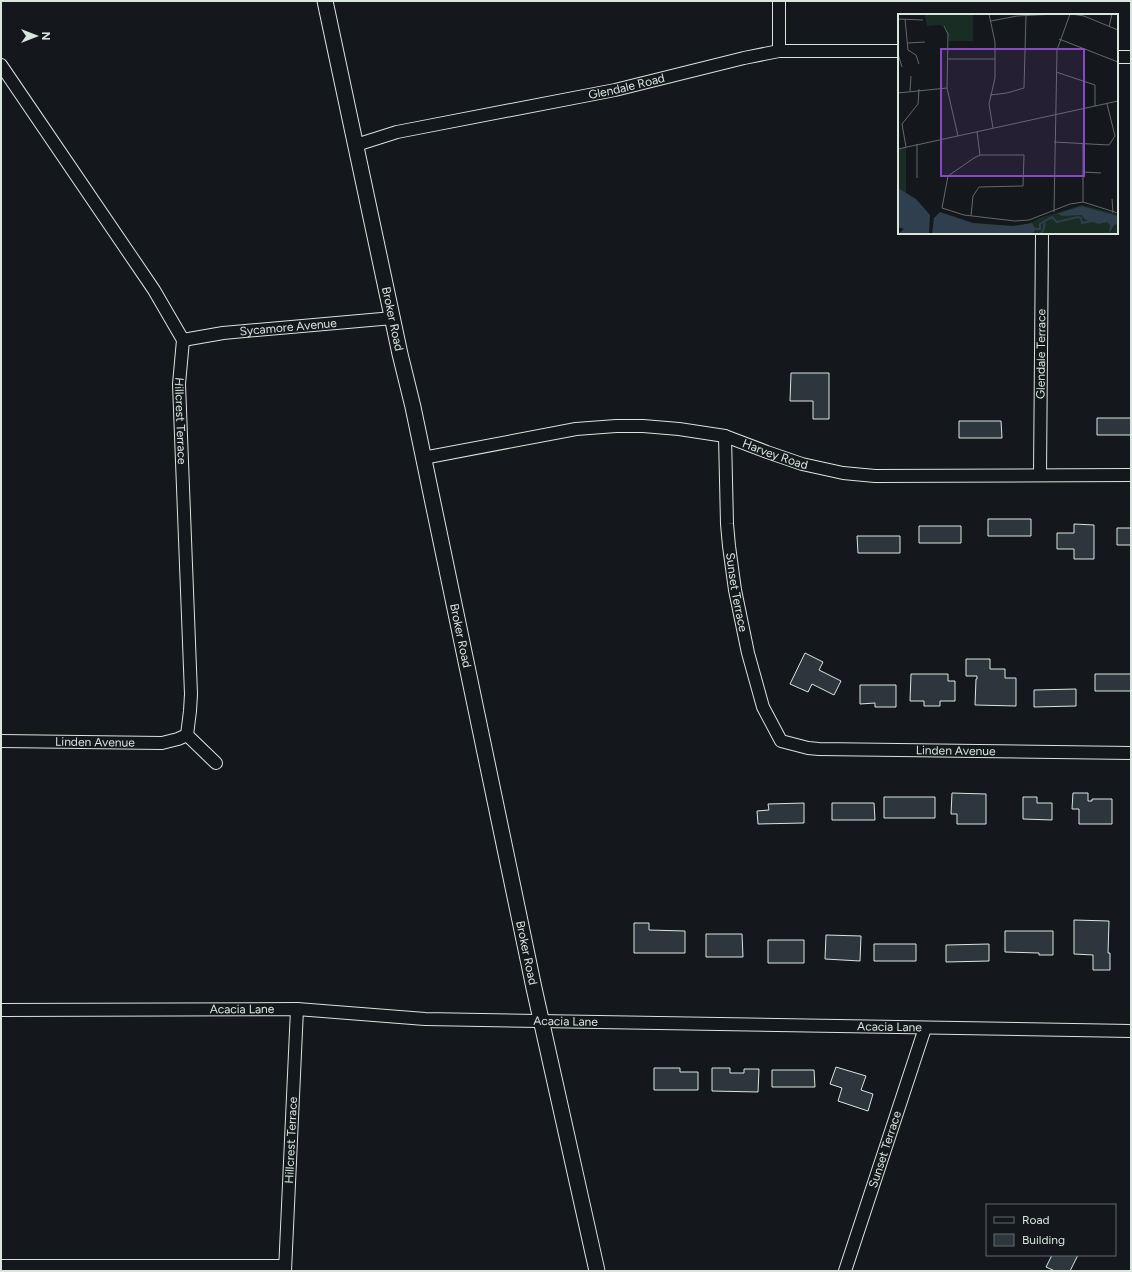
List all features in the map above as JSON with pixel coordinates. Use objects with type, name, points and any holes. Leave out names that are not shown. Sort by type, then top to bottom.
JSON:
[{"type":"street","name":"Broker Road","points":[[325,1],[542,1022],[597,1271]]},
{"type":"street","points":[[779,1],[779,51]]},
{"type":"street","name":"Glendale Road","points":[[356,146],[397,132],[614,90],[744,58],[779,51],[898,51]]},
{"type":"street","points":[[1118,57],[1131,57]]},
{"type":"street","points":[[1,65],[154,290],[183,340]]},
{"type":"street","name":"Glendale Terrace","points":[[1040,475],[1042,234]]},
{"type":"street","name":"Sycamore Avenue","points":[[183,340],[222,333],[393,318]]},
{"type":"street","name":"Hillcrest Terrace","points":[[183,340],[179,384],[191,694],[187,736]]},
{"type":"street","name":"Harvey Road","points":[[423,458],[584,428],[643,426],[678,429],[725,436],[802,464],[843,473],[875,476],[1131,475]]},
{"type":"street","name":"Sunset Terrace","points":[[725,436],[729,546],[735,590],[748,653],[763,707],[781,741]]},
{"type":"street","points":[[187,736],[216,763]]},
{"type":"street","name":"Linden Avenue","points":[[1,741],[162,743],[187,736]]},
{"type":"street","name":"Linden Avenue","points":[[781,741],[808,748],[819,749],[1131,753]]},
{"type":"street","name":"Hillcrest Terrace","points":[[285,1268],[297,1009]]},
{"type":"street","name":"Acacia Lane","points":[[1,1010],[297,1009],[425,1019],[1131,1031]]},
{"type":"street","name":"Sunset Terrace","points":[[845,1271],[925,1028]]},
{"type":"street","points":[[1,1266],[37,1269],[285,1268]]},
{"type":"building","points":[[791,373],[829,373],[829,419],[813,419],[813,401],[790,401]]},
{"type":"building","points":[[1097,418],[1131,418],[1131,435],[1097,435]]},
{"type":"building","points":[[959,421],[1001,421],[1002,438],[959,438]]},
{"type":"building","points":[[988,519],[1031,519],[1031,536],[988,536]]},
{"type":"building","points":[[1074,524],[1094,525],[1094,559],[1074,559],[1074,549],[1057,549],[1057,533],[1074,533]]},
{"type":"building","points":[[919,526],[961,526],[961,543],[919,543]]},
{"type":"building","points":[[1117,528],[1131,528],[1131,545],[1117,545]]},
{"type":"building","points":[[857,536],[900,536],[900,553],[858,553]]},
{"type":"building","points":[[805,653],[823,662],[819,670],[841,681],[834,695],[812,684],[808,692],[790,684]]},
{"type":"building","points":[[966,659],[990,659],[990,669],[1005,669],[1005,678],[1016,678],[1016,706],[975,705],[977,676],[966,676]]},
{"type":"building","points":[[911,674],[948,674],[948,681],[955,681],[955,701],[940,701],[940,706],[924,706],[924,701],[910,701]]},
{"type":"building","points":[[1095,674],[1131,674],[1131,691],[1095,691]]},
{"type":"building","points":[[860,685],[896,685],[896,707],[875,707],[875,703],[860,704]]},
{"type":"building","points":[[1076,689],[1076,706],[1034,707],[1034,690]]},
{"type":"building","points":[[952,793],[986,794],[986,824],[957,824],[957,814],[951,814]]},
{"type":"building","points":[[1073,793],[1088,793],[1088,801],[1092,801],[1092,799],[1112,799],[1112,824],[1079,824],[1079,809],[1072,809]]},
{"type":"building","points":[[884,797],[935,797],[935,818],[884,818]]},
{"type":"building","points":[[1023,797],[1037,797],[1037,803],[1052,803],[1052,820],[1023,819]]},
{"type":"building","points":[[804,803],[804,823],[758,824],[757,811],[769,810],[768,804]]},
{"type":"building","points":[[832,803],[874,803],[875,820],[832,820]]},
{"type":"building","points":[[1074,920],[1109,921],[1108,953],[1110,953],[1110,970],[1093,970],[1093,955],[1074,954]]},
{"type":"building","points":[[634,923],[649,923],[649,930],[685,931],[685,953],[634,953]]},
{"type":"building","points":[[1005,931],[1053,931],[1053,955],[1005,952]]},
{"type":"building","points":[[706,934],[742,934],[743,957],[706,957]]},
{"type":"building","points":[[826,935],[861,936],[860,961],[825,959]]},
{"type":"building","points":[[768,940],[804,940],[804,963],[768,963]]},
{"type":"building","points":[[874,944],[916,944],[916,961],[874,961]]},
{"type":"building","points":[[989,944],[989,961],[946,962],[946,945]]},
{"type":"building","points":[[836,1067],[866,1076],[861,1090],[873,1094],[868,1111],[838,1101],[842,1088],[830,1084]]},
{"type":"building","points":[[654,1068],[680,1068],[680,1072],[698,1072],[698,1090],[654,1090]]},
{"type":"building","points":[[712,1068],[730,1068],[730,1073],[744,1073],[744,1069],[759,1069],[758,1092],[712,1091]]},
{"type":"building","points":[[772,1070],[814,1070],[815,1087],[772,1087]]},
{"type":"building","points":[[1052,1256],[1078,1256],[1070,1271],[1055,1271],[1046,1267]]}]
